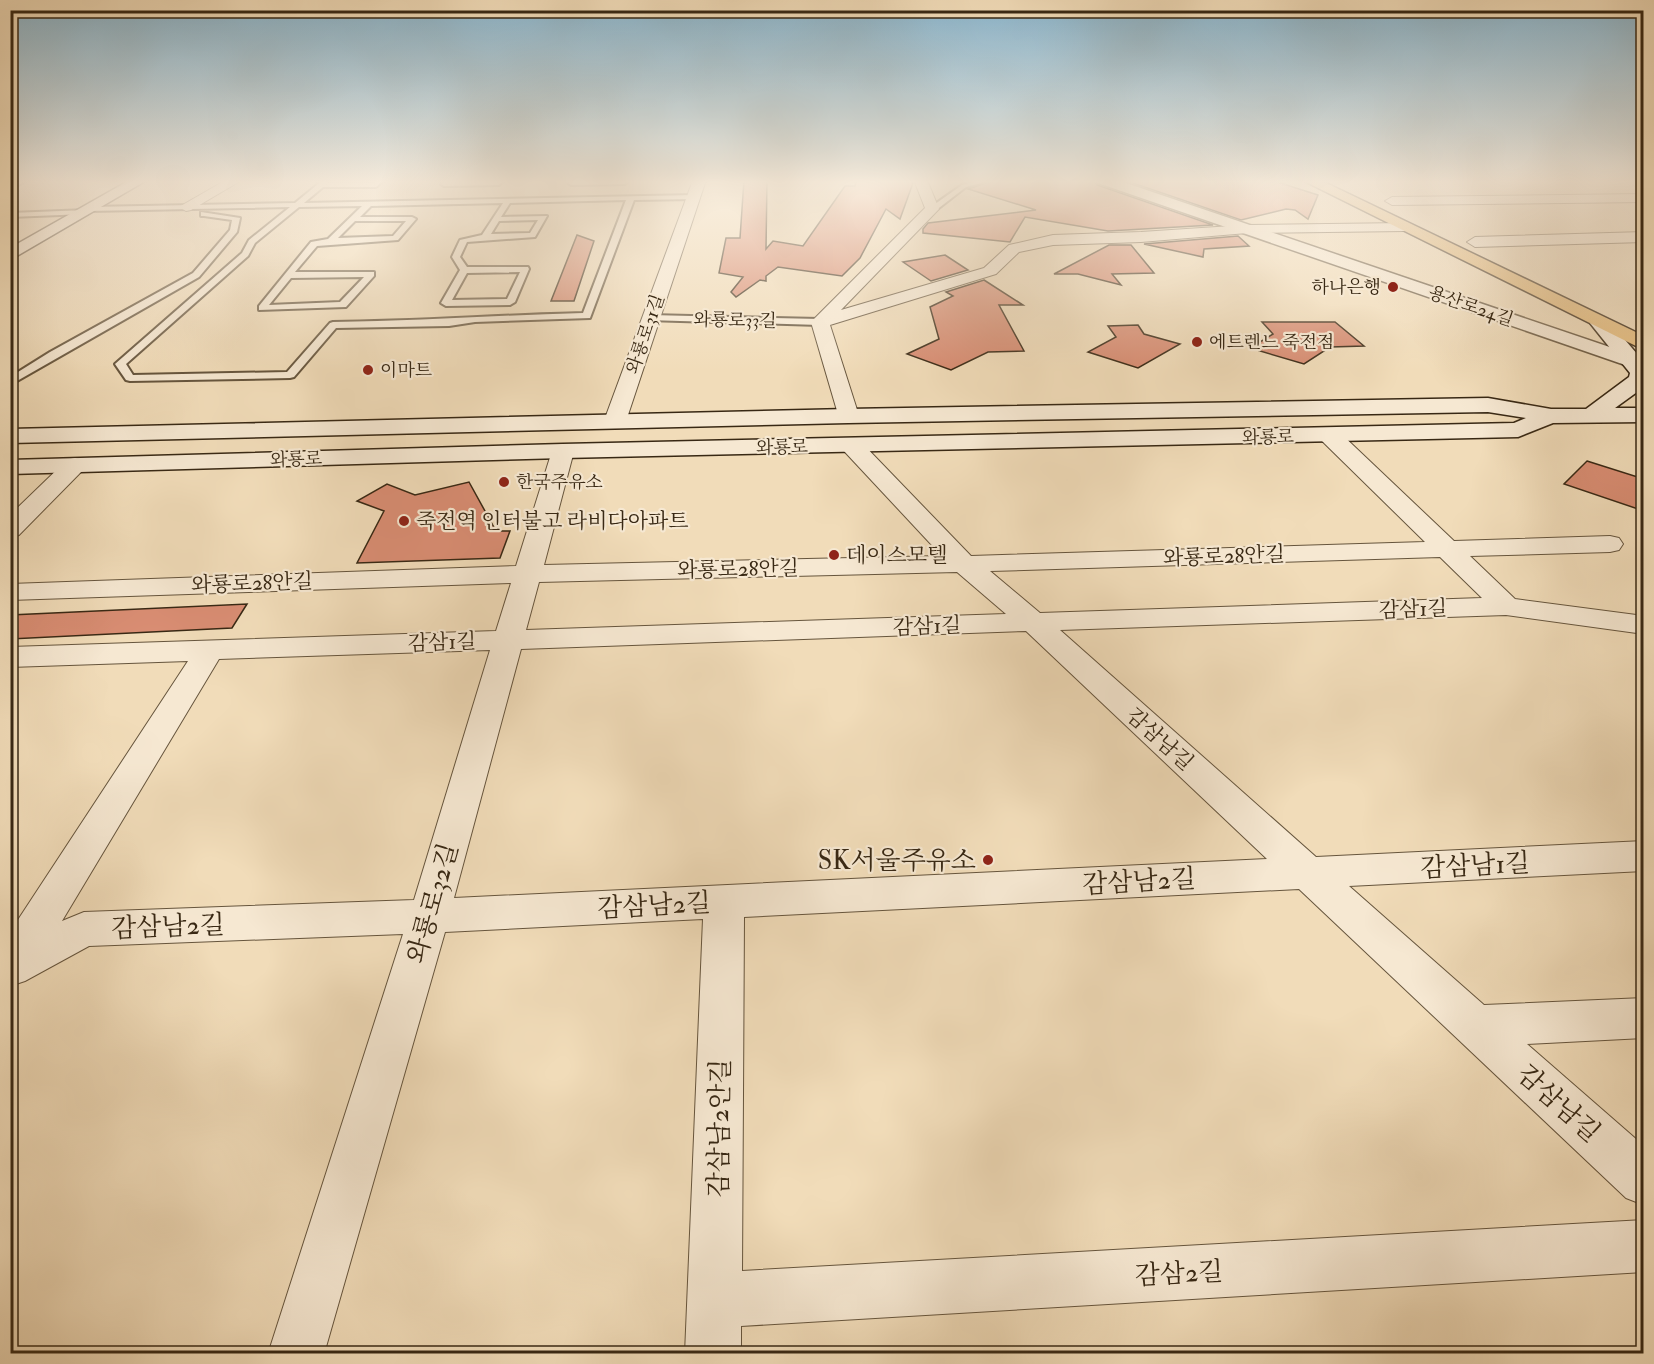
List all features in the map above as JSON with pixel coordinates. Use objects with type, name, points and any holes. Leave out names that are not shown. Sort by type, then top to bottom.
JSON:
[{"type":"main road","points":[[10,255],[30,244]]},
{"type":"main road","name":"용산로24길","points":[[1293,244],[1639,353]]},
{"type":"main road","points":[[1439,244],[1600,323],[1639,353],[1641,372],[1639,380],[1592,415]]},
{"type":"main road","points":[[1480,244],[1505,256]]},
{"type":"main road","name":"와룡로","points":[[10,467],[562,452],[850,431],[1488,405],[1551,416],[1644,415]]},
{"type":"main road","points":[[1592,415],[1644,423]]},
{"type":"main road","name":"와룡로","points":[[10,436],[615,421],[850,431],[1329,435],[1518,430],[1551,416]]},
{"type":"street","name":"와룡로31길","points":[[615,421],[677,244]]},
{"type":"street","points":[[820,322],[898,244]]},
{"type":"street","points":[[820,322],[990,271],[1014,248],[1035,244]]},
{"type":"street","points":[[820,322],[850,431]]},
{"type":"street","name":"감삼남길","points":[[850,431],[964,564],[1032,622],[1644,1180]]},
{"type":"street","points":[[1329,435],[1506,606]]},
{"type":"street","name":"와룡로32길","points":[[296,1353],[429,916],[562,452]]},
{"type":"street","points":[[10,530],[75,465]]},
{"type":"street","name":"와룡로28안길","points":[[10,592],[527,574],[964,564],[1610,544]]},
{"type":"street","name":"감삼1길","points":[[10,657],[1506,606],[1644,625]]},
{"type":"street","points":[[11,967],[210,650]]},
{"type":"street","name":"감삼남1길","points":[[1307,873],[1644,856]]},
{"type":"street","name":"감삼남2길","points":[[11,967],[84,929],[429,916],[1307,873]]},
{"type":"street","name":"감삼남2안길","points":[[713,1353],[724,902]]},
{"type":"street","points":[[1474,1026],[1644,1018]]},
{"type":"street","name":"감삼2길","points":[[715,1299],[1644,1246]]},
{"type":"lane","points":[[10,382],[54,354],[196,275],[222,244]]},
{"type":"lane","points":[[251,244],[245,254],[120,364],[130,378],[290,375],[333,325],[449,323],[475,319],[587,316],[615,244]]},
{"type":"lane","points":[[290,275],[371,274],[343,305],[262,308],[316,244]]},
{"type":"lane","points":[[462,244],[456,257],[464,270]]},
{"type":"lane","points":[[525,269],[510,302],[446,303],[464,270],[525,269]]},
{"type":"lane","name":"와룡로33길","points":[[650,318],[820,322]]},
{"type":"building","points":[[574,244],[593,244],[574,301],[551,301]]},
{"type":"building","points":[[725,244],[766,244],[766,249],[771,244],[803,246],[805,244],[868,244],[860,258],[842,276],[778,267],[766,276],[766,281],[760,280],[736,297],[731,292],[743,277],[719,273]]},
{"type":"building","points":[[1144,244],[1246,244],[1249,246],[1204,249],[1203,257]]},
{"type":"building","points":[[1109,245],[1131,245],[1154,273],[1112,274],[1121,285],[1078,274],[1054,274]]},
{"type":"building","points":[[945,255],[968,270],[931,281],[903,262]]},
{"type":"building","points":[[984,280],[1023,305],[999,305],[1024,351],[988,352],[951,370],[907,354],[939,339],[930,307],[953,296],[946,292]]},
{"type":"building","points":[[1262,322],[1335,322],[1364,346],[1330,347],[1304,364],[1250,348],[1273,334]]},
{"type":"building","points":[[1138,325],[1144,334],[1180,344],[1138,368],[1088,352],[1116,337],[1108,326]]},
{"type":"building","points":[[1587,461],[1644,479],[1644,511],[1564,484]]},
{"type":"building","name":"죽전역 인터불고 라비다아파트","points":[[469,482],[496,531],[510,531],[500,558],[357,563],[384,511],[357,501],[387,484],[415,495]]},
{"type":"building","points":[[247,604],[232,628],[10,639],[10,615]]},
{"type":"place","name":"하나은행","points":[[1393,287]]},
{"type":"place","name":"에트렌느 죽전점","points":[[1197,342]]},
{"type":"place","name":"이마트","points":[[368,370]]},
{"type":"place","name":"한국주유소","points":[[504,482]]},
{"type":"place","name":"죽전역 인터불고 라비다아파트","points":[[404,521]]},
{"type":"place","name":"데이스모텔","points":[[834,555]]},
{"type":"place","name":"SK서울주유소","points":[[988,860]]}]
